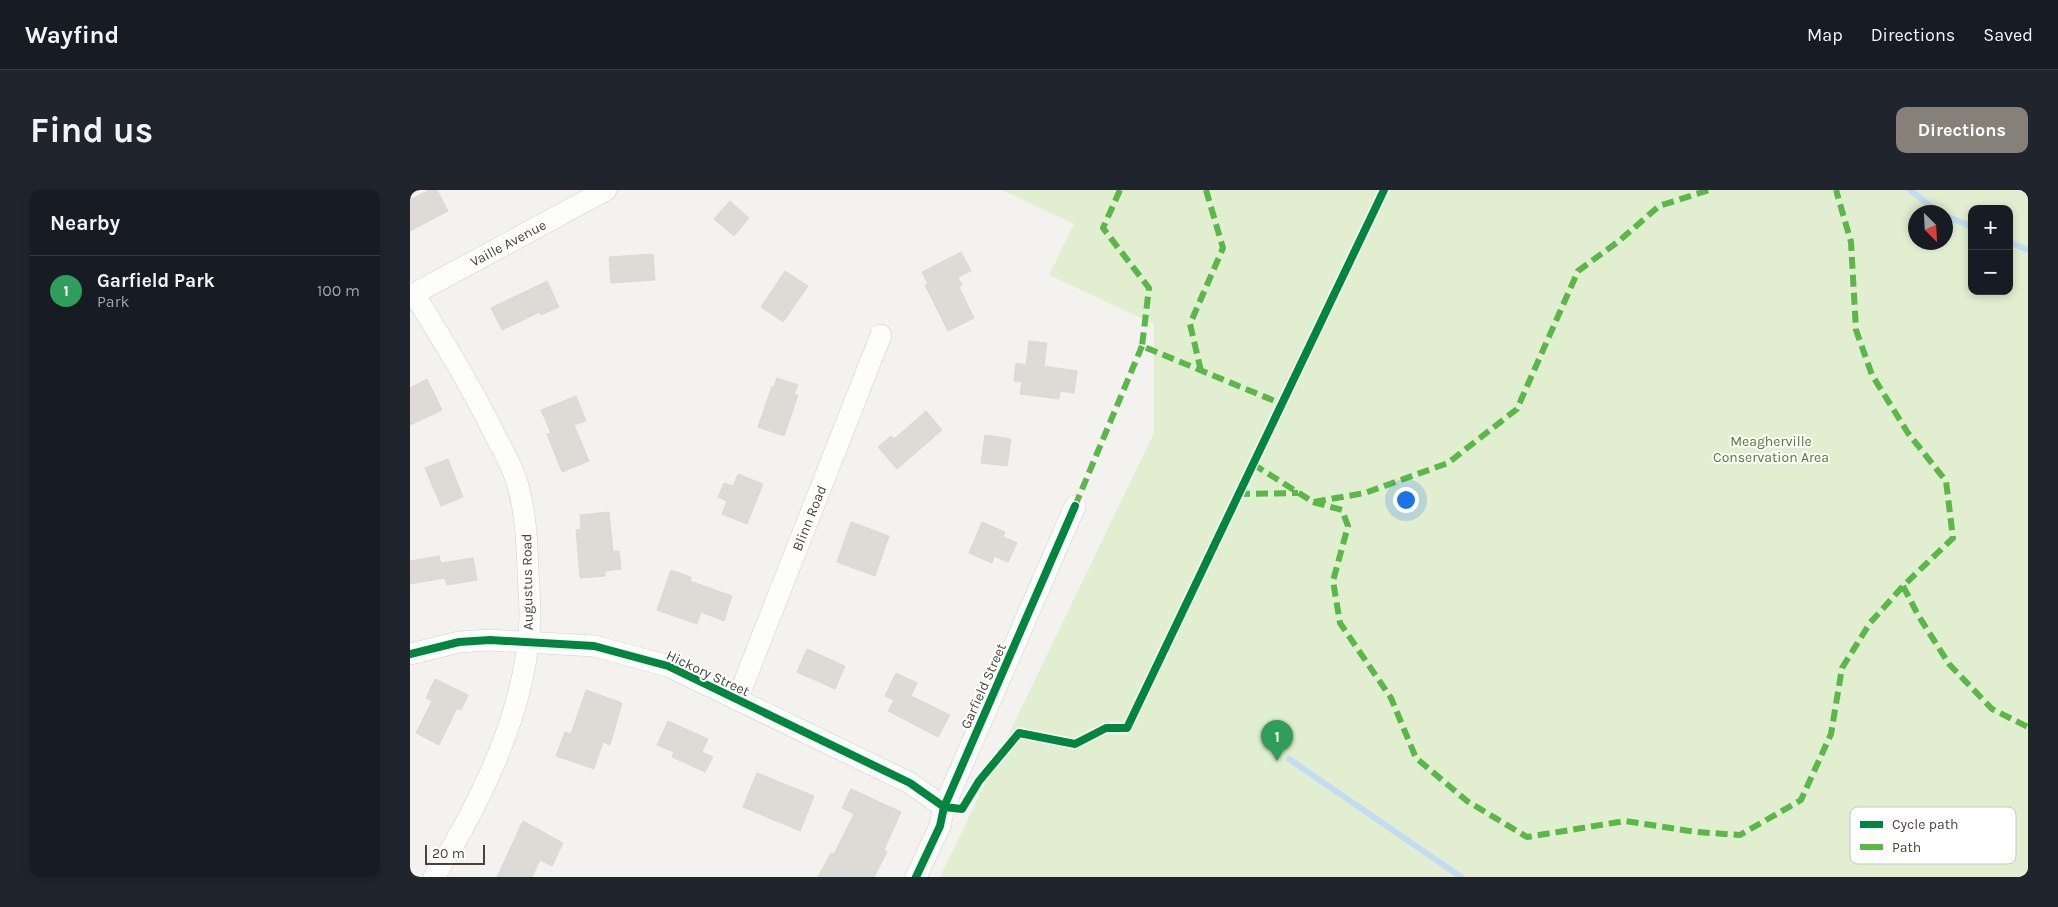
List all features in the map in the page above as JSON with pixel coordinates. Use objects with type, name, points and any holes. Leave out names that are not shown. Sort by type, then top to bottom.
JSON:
[{"type":"street","name":"Vaille Avenue","points":[[412,295],[606,190]]},
{"type":"street","name":"Augustus Road","points":[[412,295],[479,403],[518,484],[527,524],[530,618],[515,704],[505,737],[482,793],[454,847],[434,877]]},
{"type":"street","name":"Blinn Road","points":[[737,700],[881,335]]},
{"type":"street","name":"Garfield Street","points":[[916,877],[940,826],[944,807],[1075,506]]},
{"type":"street","name":"Hickory Street","points":[[410,654],[459,642],[490,640],[594,646],[668,666],[910,783],[944,807]]},
{"type":"green space","name":"Meagherville Conservation Area","points":[[1002,190],[2028,190],[2028,877],[940,877],[1154,433],[1154,324],[1049,275],[1074,224]]},
{"type":"building","points":[[429,190],[437,190],[448,211],[410,231],[410,200]]},
{"type":"building","points":[[730,201],[749,218],[734,236],[714,219]]},
{"type":"building","points":[[961,252],[971,271],[958,277],[962,285],[959,287],[974,318],[948,331],[925,285],[928,284],[922,272]]},
{"type":"building","points":[[653,254],[655,280],[611,283],[609,257]]},
{"type":"building","points":[[785,271],[808,286],[783,322],[761,307]]},
{"type":"building","points":[[547,281],[559,307],[541,315],[540,312],[502,330],[491,308]]},
{"type":"building","points":[[1029,341],[1047,343],[1044,366],[1077,371],[1074,393],[1060,391],[1059,399],[1020,394],[1022,382],[1014,381],[1016,363],[1026,365]]},
{"type":"building","points":[[777,378],[798,385],[794,394],[798,395],[784,436],[758,427],[772,386],[774,387]]},
{"type":"building","points":[[427,379],[442,410],[410,425],[410,388]]},
{"type":"building","points":[[576,396],[586,421],[574,425],[589,461],[562,472],[547,434],[551,433],[541,410]]},
{"type":"building","points":[[926,411],[942,430],[897,469],[878,447],[891,436],[894,439]]},
{"type":"building","points":[[985,435],[1011,439],[1007,466],[981,463]]},
{"type":"building","points":[[448,459],[463,497],[441,506],[425,468]]},
{"type":"building","points":[[738,474],[763,484],[747,524],[722,514],[727,501],[718,497],[724,483],[733,486]]},
{"type":"building","points":[[609,512],[613,552],[619,551],[621,569],[605,571],[605,576],[580,578],[576,530],[581,529],[580,515]]},
{"type":"building","points":[[851,522],[889,536],[875,576],[837,562]]},
{"type":"building","points":[[982,522],[1005,532],[1003,537],[1017,543],[1008,562],[994,556],[992,563],[969,553]]},
{"type":"building","points":[[439,556],[441,563],[473,558],[477,580],[447,585],[445,578],[410,584],[410,561]]},
{"type":"building","points":[[671,570],[691,577],[690,581],[732,596],[724,621],[701,612],[697,624],[657,610]]},
{"type":"building","points":[[807,649],[845,666],[835,689],[797,672]]},
{"type":"building","points":[[896,673],[917,683],[911,696],[950,715],[938,737],[888,711],[894,700],[885,696]]},
{"type":"building","points":[[435,679],[468,695],[461,710],[457,708],[439,745],[416,733],[432,701],[426,698]]},
{"type":"building","points":[[586,690],[622,703],[610,745],[603,742],[594,769],[556,756],[565,732],[571,734]]},
{"type":"building","points":[[668,721],[708,739],[702,752],[713,757],[705,772],[672,757],[674,752],[657,745]]},
{"type":"building","points":[[757,773],[814,796],[800,831],[743,807]]},
{"type":"building","points":[[851,789],[901,812],[884,850],[887,852],[874,877],[818,877],[831,853],[834,854],[854,814],[842,808]]},
{"type":"building","points":[[523,821],[563,843],[552,866],[540,860],[532,877],[497,877]]},
{"type":"waterway","points":[[1910,190],[1929,205]]},
{"type":"waterway","points":[[1953,219],[1968,225]]},
{"type":"waterway","points":[[2013,244],[2028,250]]},
{"type":"waterway","points":[[1289,759],[1461,877]]},
{"type":"marked path","points":[[1120,190],[1103,228],[1149,288],[1142,346],[1282,404]]},
{"type":"marked path","points":[[1201,371],[1190,324],[1223,248],[1206,190]]},
{"type":"marked path","points":[[1253,464],[1313,502],[1365,493],[1448,463],[1517,409],[1578,271],[1619,241],[1659,206],[1709,190]]},
{"type":"marked path","points":[[1313,502],[1342,510],[1348,526],[1333,581],[1340,623],[1391,698],[1416,758],[1467,801],[1527,837],[1625,821],[1696,832],[1740,835],[1801,800],[1831,734],[1842,668],[1870,623],[1903,586],[1953,538],[1946,481],[1908,433],[1872,375],[1856,330],[1851,242],[1836,190]]},
{"type":"marked path","points":[[1075,506],[1142,346]]},
{"type":"marked path","points":[[1238,494],[1298,493]]},
{"type":"marked path","points":[[1903,586],[1918,615],[1949,664],[1992,709],[2028,727]]},
{"type":"cycle path","points":[[410,654],[459,642],[490,640],[594,646],[668,666],[910,783],[944,807],[962,809],[979,781],[1019,733],[1075,744],[1106,728],[1127,728],[1384,190]]},
{"type":"cycle path","points":[[916,877],[940,826],[944,807],[1075,506]]},
{"type":"place","name":"Garfield Park","points":[[1277,761]]}]
